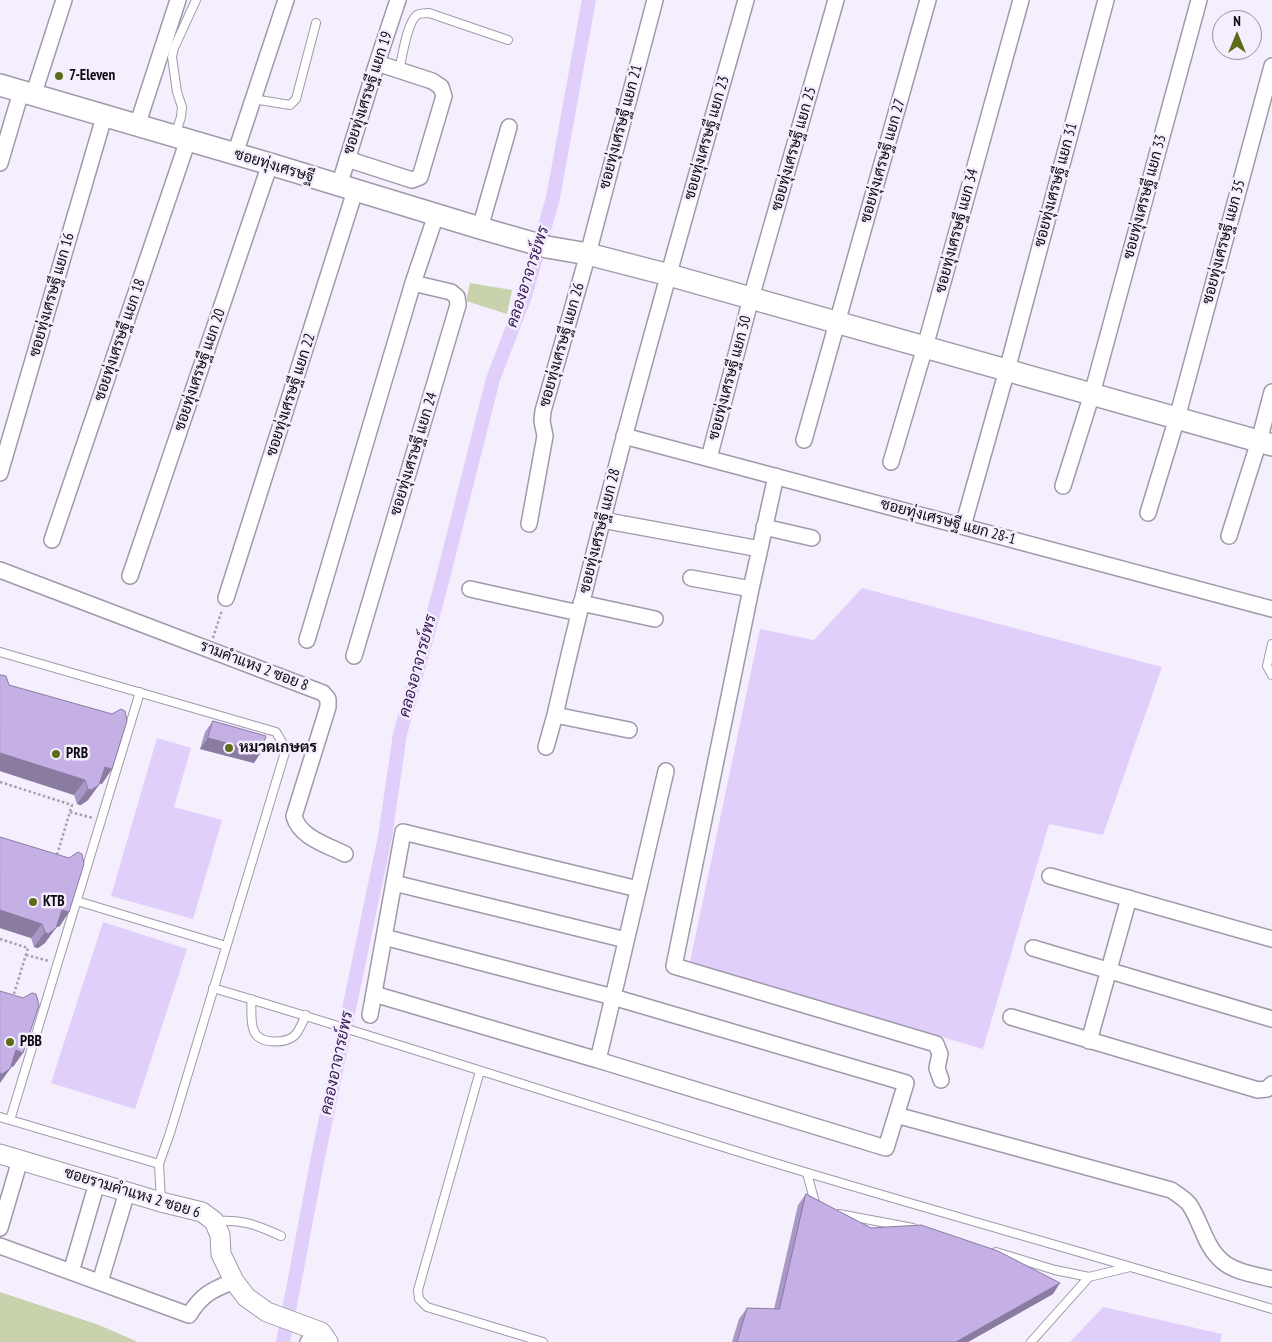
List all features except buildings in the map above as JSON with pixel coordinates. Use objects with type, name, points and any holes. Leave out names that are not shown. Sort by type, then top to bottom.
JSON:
[{"type":"main road","name":"ซอยทุ่งเศรษฐี","points":[[0,85],[480,228],[541,245],[588,254],[668,275],[1266,443]]},
{"type":"street","points":[[0,163],[64,0]]},
{"type":"street","points":[[137,126],[178,0]]},
{"type":"street","points":[[235,154],[286,0]]},
{"type":"street","name":"ซอยทุ่งเศรษฐี แยก 19","points":[[347,188],[347,159],[398,0]]},
{"type":"street","name":"ซอยทุ่งเศรษฐี แยก 21","points":[[588,254],[655,0]]},
{"type":"street","name":"ซอยทุ่งเศรษฐี แยก 23","points":[[668,275],[746,0]]},
{"type":"street","name":"ซอยทุ่งเศรษฐี แยก 25","points":[[751,298],[836,0]]},
{"type":"street","name":"ซอยทุ่งเศรษฐี แยก 27","points":[[804,440],[928,0]]},
{"type":"street","name":"ซอยทุ่งเศรษฐี แยก 34","points":[[891,462],[925,347],[1021,0]]},
{"type":"street","name":"ซอยทุ่งเศรษฐี แยก 31","points":[[963,526],[1007,370],[1106,0]]},
{"type":"street","name":"ซอยทุ่งเศรษฐี แยก 33","points":[[1063,486],[1092,394],[1199,0]]},
{"type":"street","points":[[347,159],[412,180],[420,177],[444,96],[440,88],[432,81],[377,63]]},
{"type":"street","name":"ซอยทุ่งเศรษฐี แยก 35","points":[[1148,513],[1177,418],[1272,66]]},
{"type":"street","name":"ซอยทุ่งเศรษฐี แยก 16","points":[[0,473],[104,117]]},
{"type":"street","points":[[480,228],[508,127]]},
{"type":"street","name":"ซอยทุ่งเศรษฐี แยก 18","points":[[52,540],[181,138]]},
{"type":"street","name":"ซอยทุ่งเศรษฐี แยก 20","points":[[130,576],[270,164]]},
{"type":"street","name":"ซอยทุ่งเศรษฐี แยก 22","points":[[226,598],[347,188]]},
{"type":"street","points":[[307,640],[413,283],[436,215]]},
{"type":"street","name":"ซอยทุ่งเศรษฐี แยก 26","points":[[529,524],[545,436],[542,421],[543,411],[588,254]]},
{"type":"street","name":"ซอยทุ่งเศรษฐี แยก 28","points":[[546,747],[602,520],[668,275]]},
{"type":"street","name":"ซอยทุ่งเศรษฐี แยก 24","points":[[354,656],[458,305],[458,297],[451,292],[413,283]]},
{"type":"street","name":"ซอยทุ่งเศรษฐี แยก 30","points":[[709,458],[751,298]]},
{"type":"street","points":[[1229,536],[1266,443],[1272,392]]},
{"type":"street","name":"ซอยทุ่งเศรษฐี แยก 28-1","points":[[624,436],[1272,609]]},
{"type":"street","points":[[776,476],[674,966],[936,1044],[940,1054],[937,1068],[941,1080]]},
{"type":"street","points":[[602,520],[760,549]]},
{"type":"street","points":[[764,527],[812,538]]},
{"type":"street","name":"รามคำแหง 2 ซอย 8","points":[[0,570],[323,693],[328,700],[328,707],[294,816],[296,826],[304,833],[345,854]]},
{"type":"street","points":[[691,578],[751,589]]},
{"type":"street","points":[[470,589],[580,608],[655,618]]},
{"type":"street","points":[[555,715],[629,730]]},
{"type":"street","points":[[598,1060],[666,771]]},
{"type":"street","points":[[370,1015],[403,832],[638,889]]},
{"type":"street","points":[[1050,876],[1272,939]]},
{"type":"street","points":[[394,883],[626,940]]},
{"type":"street","points":[[1090,1041],[1129,898]]},
{"type":"street","points":[[374,994],[886,1148],[906,1083],[613,997],[384,938]]},
{"type":"street","points":[[1033,948],[1272,1019]]},
{"type":"street","points":[[1011,1017],[1258,1090],[1267,1089],[1272,1084]]},
{"type":"street","points":[[896,1115],[1171,1190],[1189,1204],[1215,1254],[1222,1262],[1272,1279]]},
{"type":"street","name":"ซอยรามคำแหง 2 ซอย 6","points":[[0,1154],[161,1202],[202,1212],[214,1221],[220,1234],[221,1254],[234,1281],[246,1297],[268,1312],[298,1323],[319,1339]]},
{"type":"street","points":[[0,1228],[20,1160]]},
{"type":"street","points":[[71,1272],[97,1182]]},
{"type":"street","points":[[100,1282],[127,1192]]},
{"type":"street","points":[[0,1246],[189,1315],[196,1303],[206,1294],[234,1281]]},
{"type":"lane","points":[[181,138],[182,108],[172,57],[174,48],[196,0]]},
{"type":"lane","points":[[399,71],[411,23],[416,16],[422,13],[429,13],[508,40]]},
{"type":"lane","points":[[253,99],[290,105],[296,99],[316,22]]},
{"type":"lane","points":[[1272,644],[1267,666],[1272,675]]},
{"type":"lane","points":[[0,652],[276,732],[286,749],[159,1164],[161,1202]]},
{"type":"lane","points":[[10,1120],[140,692]]},
{"type":"lane","points":[[77,901],[226,946]]},
{"type":"lane","points":[[213,988],[365,1033],[480,1071],[807,1172],[1132,1266],[1272,1309]]},
{"type":"lane","points":[[251,999],[253,1030],[259,1038],[267,1041],[282,1040],[294,1036],[306,1015]]},
{"type":"lane","points":[[480,1071],[418,1290],[419,1299],[427,1307],[543,1342]]},
{"type":"lane","points":[[0,1117],[159,1164]]},
{"type":"lane","points":[[807,1172],[814,1203],[822,1211]]},
{"type":"lane","points":[[831,1213],[918,1230]]},
{"type":"lane","points":[[214,1221],[234,1220],[260,1227],[281,1236]]},
{"type":"lane","points":[[992,1251],[1054,1270],[1089,1277],[1132,1266]]},
{"type":"lane","points":[[1031,1342],[1089,1277]]},
{"type":"path","points":[[209,649],[226,598]]},
{"type":"path","points":[[0,782],[72,805],[54,862]]},
{"type":"path","points":[[70,812],[101,821]]},
{"type":"path","points":[[57,854],[88,864]]},
{"type":"path","points":[[0,939],[28,948],[11,1006]]},
{"type":"path","points":[[26,955],[57,964]]},
{"type":"path","points":[[13,997],[44,1007]]},
{"type":"green space","points":[[470,283],[512,290],[507,314],[466,301]]},
{"type":"green space","points":[[0,1292],[99,1325],[138,1342],[0,1342]]},
{"type":"shaded area","points":[[862,588],[1162,667],[1103,835],[1049,824],[983,1049],[690,962],[760,629],[814,640]]},
{"type":"shaded area","points":[[157,738],[191,748],[174,807],[222,820],[193,919],[111,896]]},
{"type":"shaded area","points":[[103,922],[187,949],[135,1109],[51,1083]]},
{"type":"shaded area","points":[[1103,1307],[1222,1334],[1220,1342],[1070,1342]]},
{"type":"waterway","name":"คลองอาจารย์พร","points":[[283,1342],[317,1162],[385,837],[400,734],[439,593],[493,379],[525,296],[553,198],[589,0]]},
{"type":"place","name":"7-Eleven","points":[[59,76]]},
{"type":"place","name":"หมวดเกษตร","points":[[229,748]]},
{"type":"place","name":"PRB","points":[[56,754]]},
{"type":"place","name":"KTB","points":[[33,902]]},
{"type":"place","name":"PBB","points":[[10,1042]]}]
